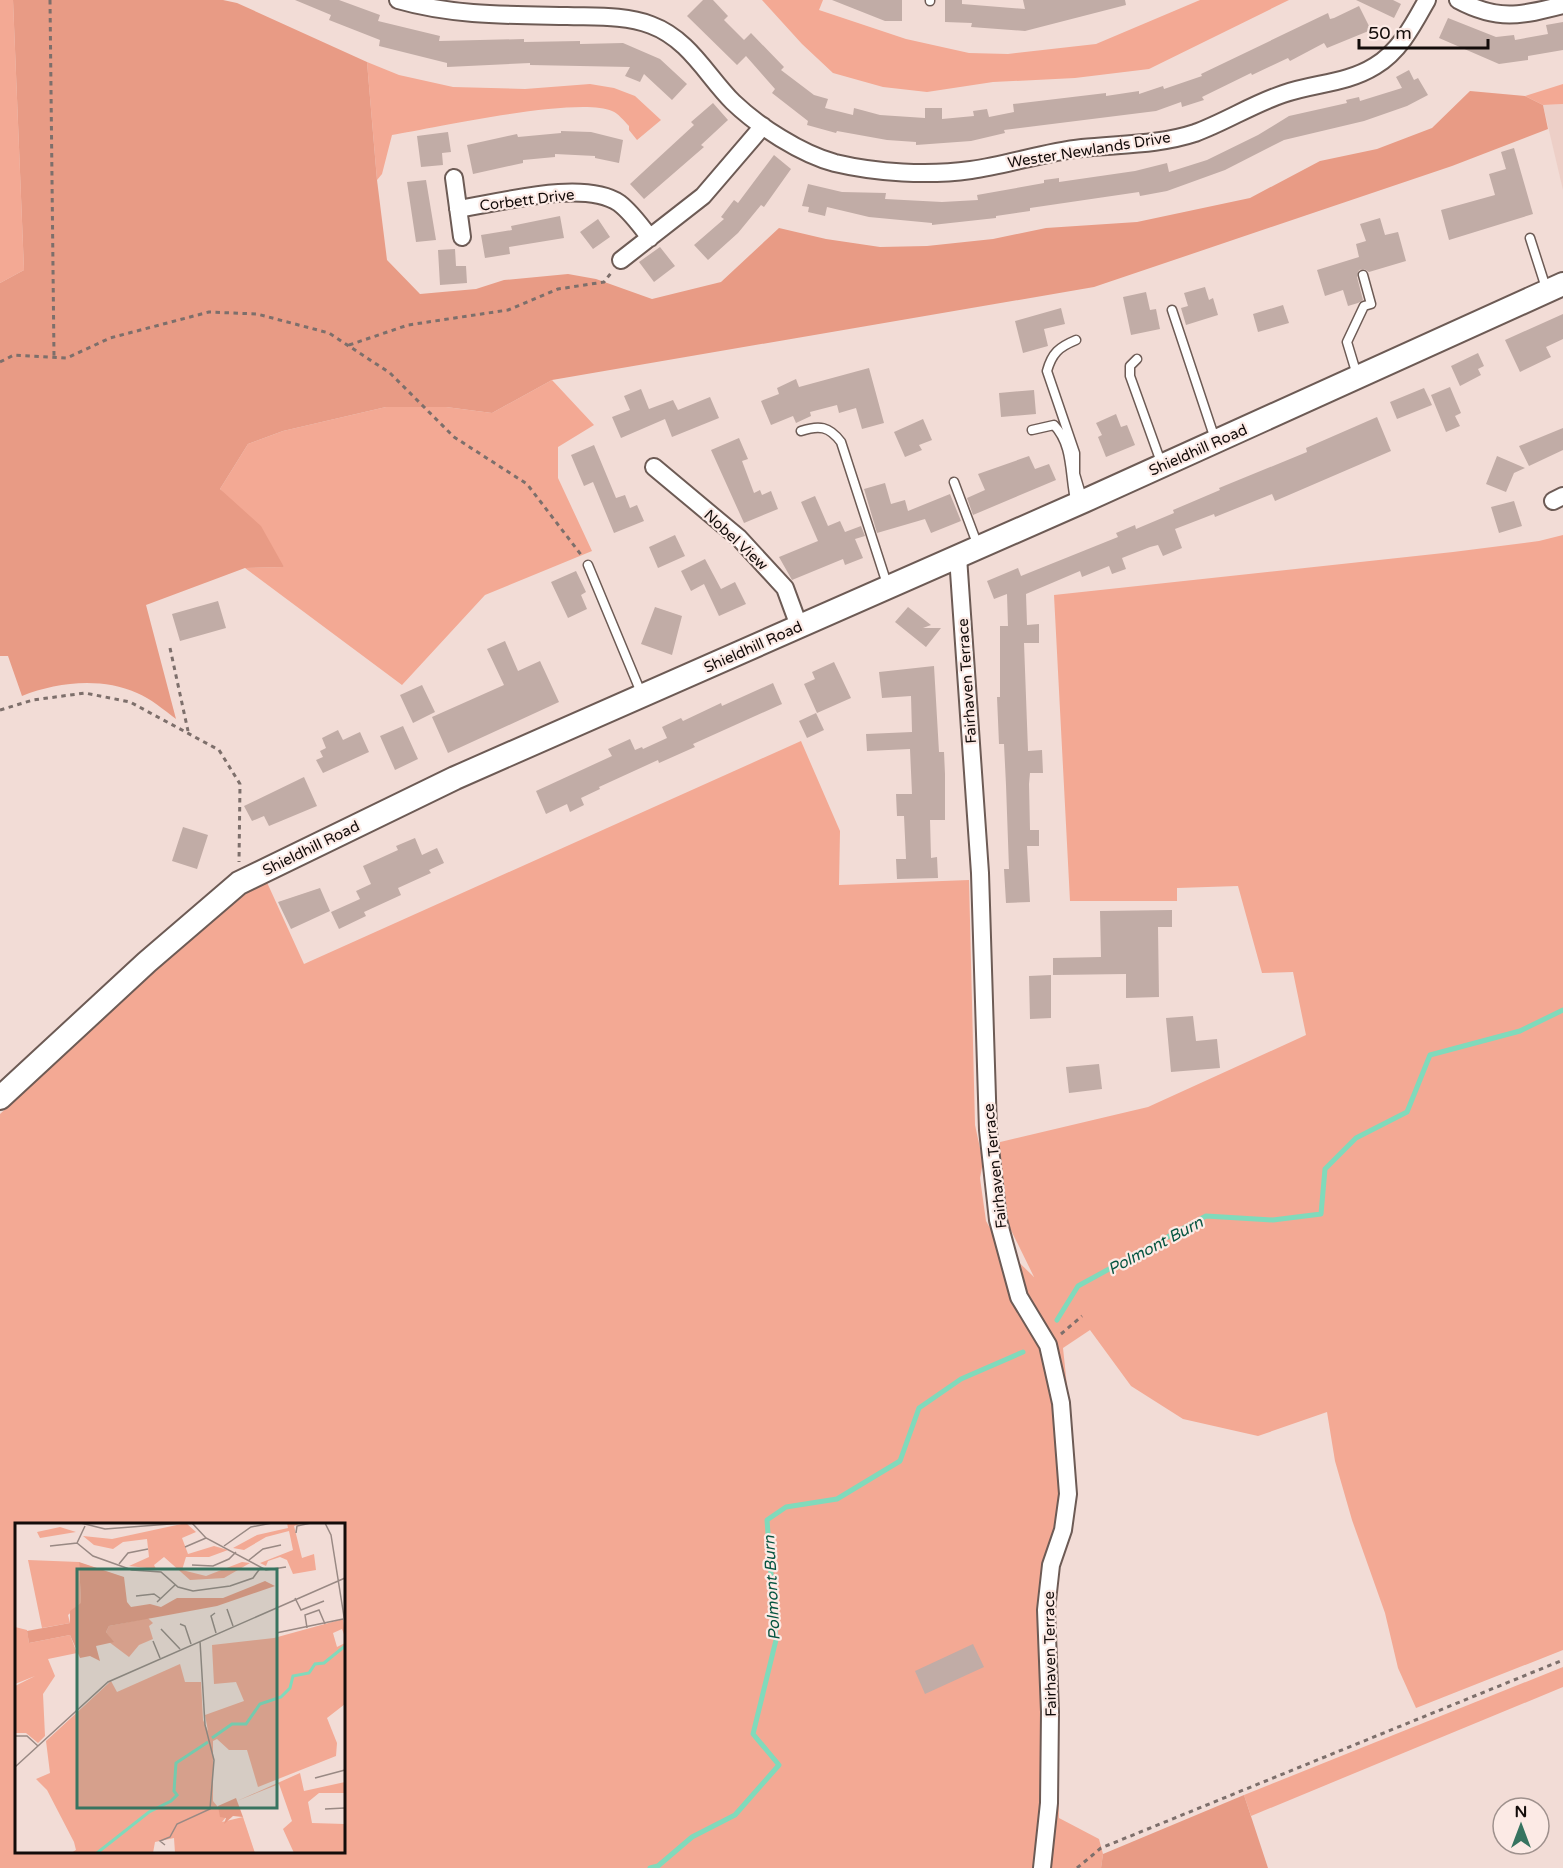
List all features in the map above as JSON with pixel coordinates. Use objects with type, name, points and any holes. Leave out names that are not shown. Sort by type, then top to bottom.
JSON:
[{"type":"main road","name":"Shieldhill Road","points":[[0,1098],[147,962],[239,883],[455,778],[1080,503],[1555,288]]},
{"type":"street","name":"Wester Newlands Drive","points":[[398,0],[423,7],[480,14],[616,18],[652,25],[677,40],[707,68],[732,101],[763,126],[790,143],[833,163],[906,173],[970,170],[1046,153],[1148,142],[1194,133],[1284,93],[1330,85],[1376,66],[1405,40],[1427,0]]},
{"type":"street","points":[[1458,0],[1474,9],[1502,16],[1530,14],[1563,5]]},
{"type":"street","points":[[621,260],[703,196],[763,126]]},
{"type":"street","name":"Corbett Drive","points":[[454,178],[462,237]]},
{"type":"street","name":"Corbett Drive","points":[[458,209],[554,194],[603,195],[619,203],[650,238]]},
{"type":"street","name":"Nobel View","points":[[654,467],[738,538],[785,588],[800,627]]},
{"type":"street","name":"Fairhaven Terrace","points":[[968,552],[988,1130],[998,1220],[1019,1297],[1048,1345],[1061,1403],[1068,1494],[1063,1530],[1051,1565],[1046,1610],[1050,1712],[1049,1803],[1042,1868]]},
{"type":"lane","points":[[1530,238],[1555,288]]},
{"type":"lane","points":[[1358,378],[1347,342],[1364,306],[1371,304],[1363,275]]},
{"type":"lane","points":[[1172,310],[1216,442]]},
{"type":"lane","points":[[1076,340],[1060,346],[1051,357],[1047,370],[1075,453],[1075,474],[1080,503]]},
{"type":"lane","points":[[1137,359],[1130,366],[1130,376],[1162,466]]},
{"type":"lane","points":[[1032,429],[1054,425],[1062,434],[1068,446],[1071,482],[1080,503]]},
{"type":"lane","points":[[801,431],[817,426],[832,431],[841,442],[888,587]]},
{"type":"lane","points":[[954,482],[968,552]]},
{"type":"lane","points":[[588,565],[642,696]]},
{"type":"path","points":[[50,0],[54,357]]},
{"type":"path","points":[[348,346],[408,325],[508,310],[558,289],[604,282],[621,260]]},
{"type":"path","points":[[0,362],[14,355],[67,358],[110,338],[209,312],[257,314],[329,333],[390,373],[454,437],[527,484],[588,565]]},
{"type":"path","points":[[170,648],[188,731]]},
{"type":"path","points":[[0,710],[33,700],[85,693],[130,702],[188,731],[219,750],[240,784],[239,883]]},
{"type":"path","points":[[1048,1345],[1082,1316]]},
{"type":"path","points":[[1077,1868],[1101,1848],[1563,1660]]},
{"type":"shaded area","points":[[0,0],[13,0],[24,270],[0,283]]},
{"type":"shaded area","points":[[13,0],[223,0],[237,3],[367,62],[377,180],[387,260],[420,294],[476,289],[504,280],[568,274],[596,279],[652,299],[721,282],[779,228],[826,239],[880,247],[927,246],[993,239],[1046,228],[1137,222],[1250,198],[1320,161],[1377,149],[1432,128],[1470,91],[1525,96],[1543,105],[1548,129],[1452,166],[1094,287],[552,380],[492,413],[446,407],[386,407],[283,431],[248,444],[220,489],[261,526],[284,567],[245,568],[146,605],[176,719],[142,695],[109,685],[79,683],[50,687],[22,696],[8,656],[0,656],[0,283],[24,270]]},
{"type":"shaded area","points":[[762,0],[823,0],[819,10],[906,39],[969,53],[1008,54],[1096,44],[1200,0],[1289,0],[1149,69],[1075,78],[993,82],[927,92],[883,87],[833,73],[802,44]]},
{"type":"shaded area","points":[[367,62],[399,75],[453,87],[525,89],[590,84],[614,88],[635,96],[661,120],[637,140],[629,130],[629,126],[616,113],[595,107],[539,110],[392,135],[382,174],[377,180]]},
{"type":"shaded area","points":[[1563,84],[1563,104],[1543,105],[1525,96]]},
{"type":"shaded area","points":[[1563,104],[1563,190],[1543,105]]},
{"type":"shaded area","points":[[552,380],[594,425],[558,447],[558,478],[592,551],[485,595],[402,685],[245,568],[284,567],[220,489],[248,444],[283,431],[386,407],[446,407],[492,413]]},
{"type":"shaded area","points":[[1563,535],[1563,1650],[1416,1708],[1398,1668],[1385,1613],[1352,1520],[1335,1461],[1327,1412],[1258,1436],[1183,1419],[1131,1386],[1090,1330],[1063,1348],[1069,1405],[1053,1607],[1057,1648],[1059,1818],[1099,1839],[1103,1854],[1101,1868],[0,1868],[0,1114],[182,947],[265,878],[304,964],[801,741],[840,831],[839,885],[969,880],[975,1125],[983,1162],[980,1178],[986,1221],[998,1242],[1034,1277],[1008,1224],[996,1143],[1148,1107],[1306,1035],[1293,972],[1262,973],[1238,886],[1177,888],[1177,901],[1070,901],[1054,595],[1539,541]]},
{"type":"shaded area","points":[[1563,1667],[1563,1687],[1251,1816],[1244,1795]]},
{"type":"shaded area","points":[[1244,1795],[1268,1868],[1101,1868],[1103,1854]]},
{"type":"building","points":[[295,0],[339,0],[380,15],[378,21],[440,36],[439,41],[524,39],[524,42],[623,43],[660,59],[687,84],[672,100],[644,74],[640,82],[625,76],[630,67],[530,65],[530,63],[447,67],[447,63],[379,46],[380,40],[329,20],[331,15]]},
{"type":"building","points":[[703,0],[713,0],[728,16],[724,20],[744,40],[751,33],[784,67],[781,70],[814,95],[828,99],[825,108],[853,115],[854,108],[880,115],[925,118],[925,108],[942,108],[942,119],[974,116],[973,111],[987,109],[989,117],[1014,112],[1013,104],[1106,93],[1106,96],[1139,91],[1139,94],[1163,86],[1164,89],[1202,76],[1201,74],[1328,13],[1330,19],[1359,6],[1371,30],[1327,48],[1324,43],[1290,61],[1288,58],[1252,75],[1251,73],[1202,97],[1204,100],[1182,107],[1181,102],[1156,111],[1004,130],[1005,133],[971,141],[916,145],[916,142],[887,140],[837,131],[836,133],[807,125],[808,121],[772,93],[775,89],[746,56],[737,65],[687,16]]},
{"type":"building","points":[[832,0],[902,0],[902,21],[885,21]]},
{"type":"building","points":[[945,0],[962,0],[962,4],[1025,9],[1023,0],[1125,0],[1126,5],[1025,31],[971,27],[972,23],[945,22]]},
{"type":"building","points":[[1356,0],[1393,0],[1401,4],[1394,18]]},
{"type":"building","points":[[1448,18],[1496,37],[1514,35],[1515,40],[1548,34],[1546,25],[1563,22],[1563,50],[1528,56],[1528,60],[1499,64],[1439,38]]},
{"type":"building","points":[[1409,70],[1414,80],[1418,78],[1428,95],[1407,106],[1364,121],[1284,140],[1225,170],[1167,191],[1140,196],[1139,192],[1030,208],[1030,211],[996,216],[996,218],[932,225],[932,223],[869,217],[827,207],[825,216],[808,212],[809,207],[802,206],[808,184],[842,192],[886,193],[885,199],[942,202],[978,200],[977,195],[1044,183],[1044,180],[1059,178],[1059,182],[1135,171],[1167,163],[1169,172],[1207,160],[1258,135],[1289,116],[1347,103],[1346,100],[1359,97],[1360,101],[1402,88],[1396,77]]},
{"type":"building","points":[[713,103],[728,120],[701,145],[704,147],[644,199],[630,184],[694,125],[691,122]]},
{"type":"building","points":[[561,131],[591,132],[623,140],[619,163],[595,158],[595,156],[555,154],[555,157],[523,160],[523,163],[473,174],[467,145],[517,134],[518,137],[561,133]]},
{"type":"building","points":[[448,132],[451,152],[442,153],[443,165],[421,167],[417,136]]},
{"type":"building","points":[[1514,148],[1533,214],[1449,240],[1441,210],[1495,195],[1489,174],[1506,169],[1501,152]]},
{"type":"building","points":[[774,155],[791,169],[764,207],[761,205],[738,233],[708,260],[694,245],[724,219],[721,217],[734,200],[738,203]]},
{"type":"building","points":[[426,180],[436,240],[416,242],[407,182]]},
{"type":"building","points":[[560,216],[564,238],[509,247],[510,254],[485,258],[481,235],[512,230],[511,226]]},
{"type":"building","points":[[1380,218],[1385,235],[1398,232],[1406,261],[1369,272],[1364,269],[1359,270],[1357,277],[1363,300],[1358,303],[1348,306],[1343,290],[1325,296],[1317,270],[1359,257],[1356,244],[1366,241],[1360,224]]},
{"type":"building","points":[[598,219],[610,237],[593,249],[580,232]]},
{"type":"building","points":[[660,247],[675,266],[654,282],[639,262]]},
{"type":"building","points":[[455,249],[456,266],[466,266],[467,283],[440,285],[438,250]]},
{"type":"building","points":[[1205,287],[1209,300],[1213,298],[1218,315],[1186,325],[1181,308],[1188,306],[1184,293]]},
{"type":"building","points":[[1146,292],[1150,310],[1156,309],[1160,329],[1131,335],[1123,297]]},
{"type":"building","points":[[1283,305],[1289,323],[1258,332],[1253,314]]},
{"type":"building","points":[[1061,308],[1065,324],[1044,329],[1048,346],[1023,353],[1015,321]]},
{"type":"building","points":[[1563,314],[1563,339],[1546,347],[1551,357],[1520,372],[1505,340]]},
{"type":"building","points":[[1478,353],[1484,366],[1478,369],[1481,375],[1460,386],[1451,366]]},
{"type":"building","points":[[869,368],[884,423],[862,429],[856,408],[839,413],[837,405],[810,412],[811,416],[796,423],[793,416],[771,425],[761,401],[779,394],[777,388],[796,379],[799,387]]},
{"type":"building","points":[[1450,387],[1461,413],[1455,416],[1460,426],[1446,432],[1431,395]]},
{"type":"building","points":[[1424,388],[1432,405],[1397,419],[1390,402]]},
{"type":"building","points":[[641,389],[649,409],[673,400],[678,410],[710,397],[719,418],[672,437],[665,419],[621,438],[612,417],[630,410],[624,396]]},
{"type":"building","points":[[1034,390],[1036,414],[1001,417],[999,393]]},
{"type":"building","points":[[1116,414],[1121,427],[1127,425],[1135,445],[1106,457],[1098,437],[1102,435],[1096,423]]},
{"type":"building","points":[[1377,417],[1391,451],[1275,501],[1272,494],[1215,517],[1214,514],[1175,529],[1182,548],[1163,556],[1158,545],[1150,547],[1122,558],[1126,569],[1112,574],[1109,566],[1082,577],[1080,571],[1026,594],[1027,625],[1039,624],[1039,643],[1024,643],[1028,751],[1042,750],[1043,773],[1030,773],[1029,784],[1030,830],[1039,830],[1039,846],[1027,846],[1030,902],[1006,903],[1004,869],[1009,869],[1006,785],[1004,744],[999,744],[997,697],[1000,697],[1000,626],[1008,626],[1007,594],[994,599],[987,581],[1018,568],[1021,576],[1118,537],[1116,533],[1135,525],[1136,529],[1174,513],[1173,510],[1220,490],[1219,488],[1307,452],[1306,448]]},
{"type":"building","points":[[923,419],[932,440],[919,445],[922,450],[905,457],[894,432]]},
{"type":"building","points":[[1563,428],[1563,450],[1529,466],[1519,446]]},
{"type":"building","points":[[739,438],[748,459],[742,461],[754,493],[760,490],[762,495],[771,491],[778,509],[744,523],[711,450]]},
{"type":"building","points":[[594,445],[616,498],[625,495],[630,508],[637,505],[644,521],[614,533],[593,482],[584,486],[571,455]]},
{"type":"building","points":[[1029,456],[1035,469],[1049,464],[1056,480],[973,515],[967,498],[985,490],[978,474]]},
{"type":"building","points":[[1497,456],[1525,468],[1514,473],[1506,492],[1486,484]]},
{"type":"building","points":[[885,483],[891,504],[905,500],[908,511],[950,494],[961,521],[931,533],[925,519],[877,533],[864,489]]},
{"type":"building","points":[[815,496],[828,526],[840,521],[845,532],[861,526],[865,536],[855,539],[863,558],[845,565],[843,559],[792,580],[779,557],[818,541],[801,502]]},
{"type":"building","points":[[1514,501],[1522,526],[1499,533],[1491,507]]},
{"type":"building","points":[[675,535],[685,556],[658,568],[649,547]]},
{"type":"building","points":[[705,559],[721,589],[735,582],[746,604],[719,616],[704,584],[691,591],[681,571]]},
{"type":"building","points":[[576,571],[586,592],[581,595],[587,609],[568,618],[551,582]]},
{"type":"building","points":[[218,601],[226,628],[180,641],[172,614]]},
{"type":"building","points":[[655,607],[682,616],[672,655],[641,644]]},
{"type":"building","points":[[908,607],[931,625],[923,628],[941,628],[926,647],[895,622]]},
{"type":"building","points":[[505,641],[518,671],[540,661],[559,702],[448,753],[432,717],[504,685],[487,649]]},
{"type":"building","points":[[834,662],[851,698],[817,713],[804,684],[815,679],[812,672]]},
{"type":"building","points":[[934,666],[939,752],[944,752],[945,774],[945,820],[930,820],[931,858],[937,857],[938,878],[897,879],[896,859],[906,859],[904,816],[897,816],[896,794],[912,794],[910,749],[867,751],[866,734],[912,732],[911,696],[882,698],[879,672]]},
{"type":"building","points":[[773,683],[782,704],[693,744],[695,747],[659,763],[658,760],[599,787],[600,789],[581,798],[584,805],[570,812],[567,804],[546,814],[536,791],[612,756],[608,749],[630,739],[635,750],[642,747],[643,749],[667,738],[662,727],[681,718],[683,721],[721,703],[722,706]]},
{"type":"building","points":[[422,685],[435,712],[413,723],[400,695]]},
{"type":"building","points":[[816,713],[824,730],[807,738],[799,721]]},
{"type":"building","points":[[403,726],[418,759],[395,770],[380,736]]},
{"type":"building","points":[[338,730],[343,740],[360,732],[369,752],[323,773],[316,760],[323,757],[320,751],[326,748],[322,738]]},
{"type":"building","points":[[304,777],[317,806],[269,826],[264,816],[252,821],[244,806]]},
{"type":"building","points":[[183,827],[208,835],[197,869],[172,861]]},
{"type":"building","points":[[415,838],[422,855],[437,848],[444,863],[429,870],[431,873],[398,888],[401,895],[364,912],[366,916],[339,929],[331,912],[360,899],[356,891],[371,884],[363,866],[398,850],[396,846]]},
{"type":"building","points":[[320,888],[330,911],[291,929],[278,902]]},
{"type":"building","points":[[1172,910],[1172,927],[1158,927],[1159,997],[1126,998],[1126,974],[1053,975],[1053,958],[1101,957],[1100,911]]},
{"type":"building","points":[[1051,975],[1051,1018],[1030,1019],[1029,976]]},
{"type":"building","points":[[1193,1016],[1196,1041],[1217,1039],[1220,1068],[1171,1072],[1166,1018]]},
{"type":"building","points":[[1099,1064],[1102,1089],[1069,1093],[1066,1067]]},
{"type":"building","points":[[973,1644],[984,1667],[925,1694],[915,1671]]},
{"type":"waterway","name":"Polmont Burn","points":[[1057,1320],[1078,1286],[1206,1216],[1273,1220],[1321,1214],[1325,1169],[1356,1138],[1407,1112],[1430,1055],[1520,1031],[1563,1010]]},
{"type":"waterway","name":"Polmont Burn","points":[[650,1868],[658,1866],[692,1837],[735,1815],[779,1765],[753,1734],[776,1640],[767,1520],[786,1507],[837,1499],[900,1461],[919,1408],[961,1379],[1023,1352]]}]
